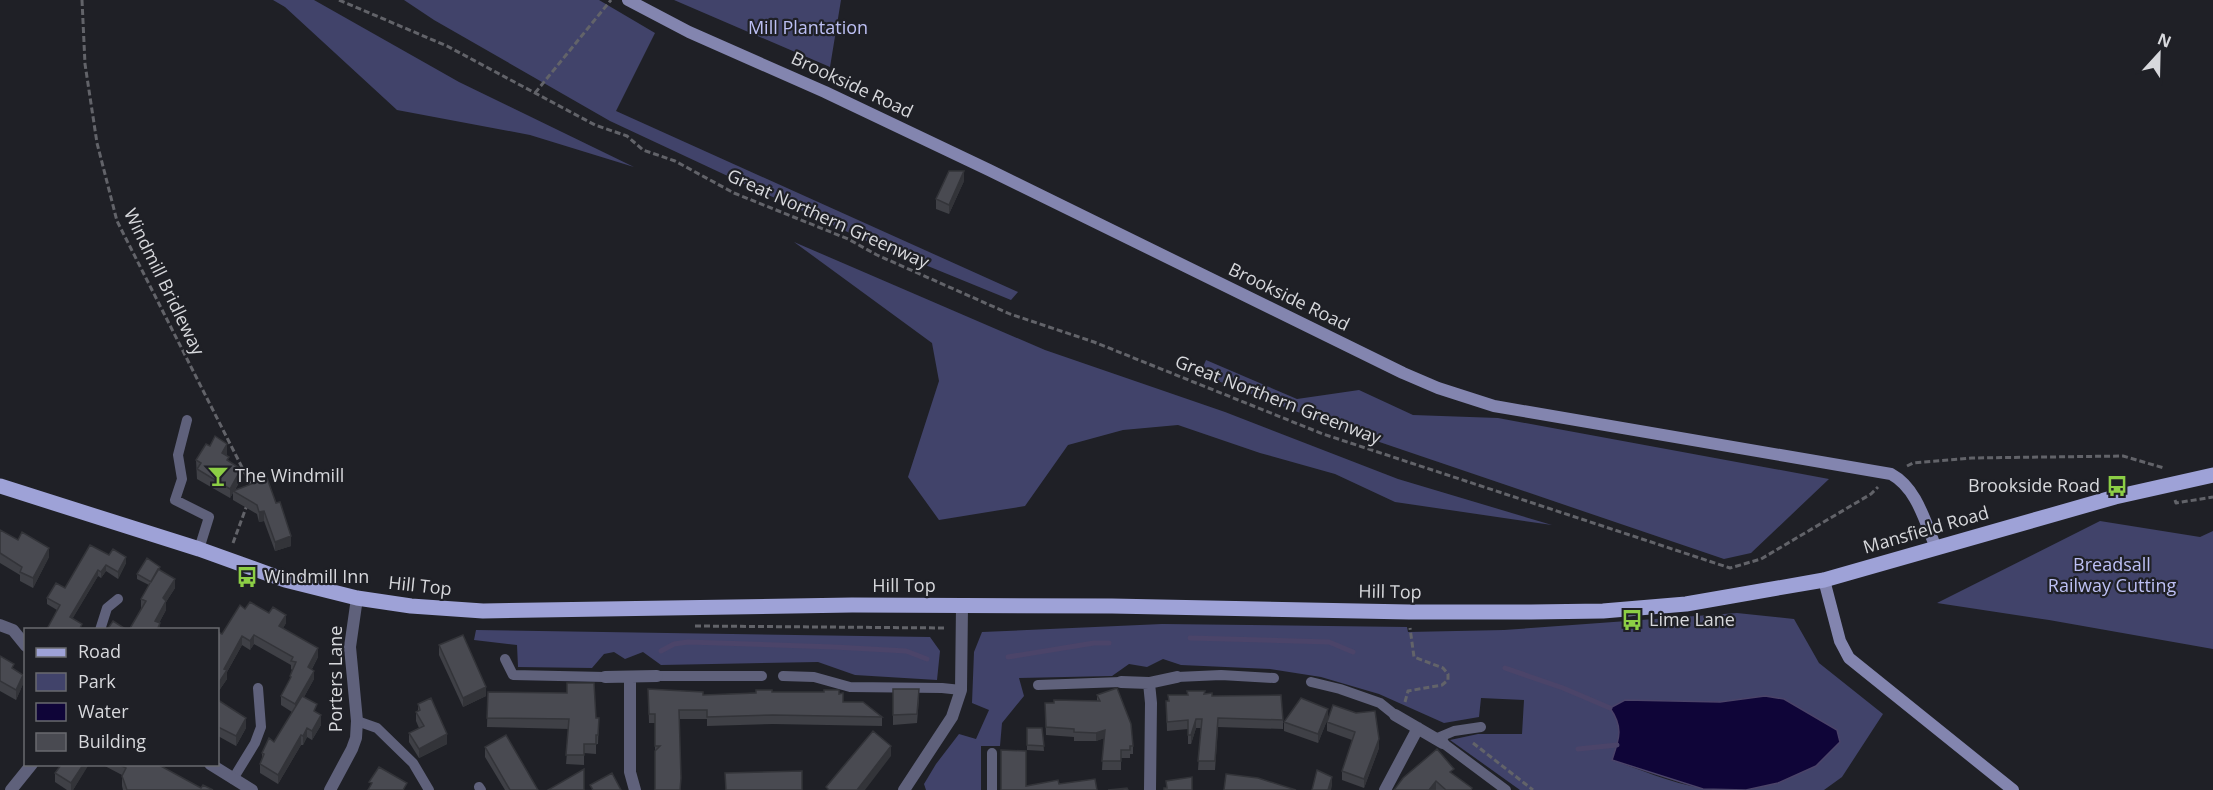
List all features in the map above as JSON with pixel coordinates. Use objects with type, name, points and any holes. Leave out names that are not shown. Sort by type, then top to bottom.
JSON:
[{"type":"main road","name":"Mansfield Road","points":[[1824,580],[2029,520],[2213,475]]},
{"type":"main road","name":"Hill Top","points":[[0,486],[199,549],[285,580],[357,598],[411,606],[483,611],[852,605],[1202,607],[1409,612],[1603,611],[1716,600],[1824,580]]},
{"type":"street","name":"Brookside Road","points":[[628,0],[689,32],[825,92],[1000,175],[1438,388],[1494,406],[1560,419],[1891,474]]},
{"type":"street","points":[[1891,474],[1901,479],[1909,487],[1936,548]]},
{"type":"street","points":[[1824,580],[1834,625],[1849,658],[2013,790]]},
{"type":"street","name":"Porters Lane","points":[[330,790],[352,749],[357,721],[350,647],[357,598]]},
{"type":"street","points":[[905,789],[952,717],[961,690],[962,606]]},
{"type":"street","points":[[0,625],[13,630],[24,644]]},
{"type":"street","points":[[605,677],[657,676]]},
{"type":"street","points":[[1121,682],[1149,683],[1178,677]]},
{"type":"street","points":[[630,678],[630,772],[635,790]]},
{"type":"street","points":[[1149,683],[1151,703],[1150,790]]},
{"type":"street","points":[[1395,715],[1439,741]]},
{"type":"street","points":[[1385,790],[1418,728]]},
{"type":"street","points":[[11,790],[31,766]]},
{"type":"street","points":[[212,766],[252,790]]},
{"type":"lane","points":[[187,420],[178,455],[182,479],[175,501],[209,516],[199,549]]},
{"type":"lane","points":[[101,628],[107,608],[118,599]]},
{"type":"lane","points":[[505,658],[513,675],[605,677]]},
{"type":"lane","points":[[1178,677],[1221,675],[1274,678]]},
{"type":"lane","points":[[657,676],[762,676]]},
{"type":"lane","points":[[783,676],[814,677],[850,687],[961,690]]},
{"type":"lane","points":[[1038,685],[1121,682]]},
{"type":"lane","points":[[1311,682],[1380,703],[1395,715]]},
{"type":"lane","points":[[233,779],[255,743],[261,727],[258,688]]},
{"type":"lane","points":[[357,721],[377,728],[413,763],[429,790]]},
{"type":"lane","points":[[1481,727],[1454,731],[1439,741],[1506,790]]},
{"type":"lane","points":[[992,753],[992,790]]},
{"type":"path","name":"Windmill Bridleway","points":[[82,0],[85,64],[95,132],[117,221],[253,488]]},
{"type":"path","name":"Great Northern Greenway","points":[[339,0],[447,46],[595,125],[627,136],[644,150],[675,161],[734,193],[848,239],[877,255],[1010,314],[1094,342],[1323,434],[1730,568],[1761,559],[1871,494],[1891,474],[1910,464],[1972,458],[2123,456],[2164,468],[2176,502],[2213,497]]},
{"type":"path","points":[[535,93],[611,0]]},
{"type":"path","points":[[226,559],[250,497]]},
{"type":"path","points":[[1395,715],[1405,703],[1408,691],[1442,685],[1448,680],[1448,674],[1443,668],[1414,657],[1409,612]]},
{"type":"path","points":[[922,628],[963,628]]},
{"type":"path","points":[[1465,729],[1469,740],[1533,790]]},
{"type":"green space","points":[[273,0],[314,0],[459,82],[634,167],[530,135],[397,110],[285,7]]},
{"type":"green space","points":[[404,0],[599,0],[655,33],[616,111],[1018,292],[1011,300],[869,242],[610,121],[434,20]]},
{"type":"green space","name":"Mill Plantation","points":[[674,0],[841,0],[830,67]]},
{"type":"green space","points":[[794,242],[1045,350],[1225,412],[1398,479],[1552,525],[1395,502],[1335,474],[1260,453],[1178,425],[1123,430],[1068,445],[1025,506],[939,520],[908,477],[939,381],[932,343]]},
{"type":"green space","points":[[1206,360],[1297,399],[1359,390],[1413,415],[1498,418],[1829,479],[1751,553],[1724,559],[1347,431],[1200,374]]},
{"type":"green space","name":"Breadsall Railway Cutting","points":[[2100,521],[2200,537],[2213,531],[2213,649],[1937,603]]},
{"type":"green space","points":[[1737,613],[1794,619],[1819,663],[1883,714],[1842,777],[1824,790],[1746,790],[1778,783],[1765,696],[1720,702],[1625,700],[1617,717],[1620,735],[1613,760],[1677,782],[1716,790],[1520,790],[1450,740],[1478,734],[1522,734],[1524,700],[1481,698],[1479,717],[1444,723],[1379,694],[1321,677],[1270,669],[1181,665],[1163,659],[1147,667],[1129,664],[1112,676],[1019,678],[1024,696],[1002,723],[1000,746],[981,746],[981,790],[926,790],[924,784],[959,734],[976,739],[989,710],[972,703],[974,652],[982,632],[1162,624],[1407,627],[1408,632],[1504,630]]},
{"type":"green space","points":[[476,630],[930,637],[940,651],[937,680],[855,675],[818,662],[661,665],[643,652],[625,659],[614,652],[604,654],[592,668],[518,667],[517,645],[474,640]]},
{"type":"water","points":[[1765,696],[1784,699],[1837,730],[1840,742],[1816,766],[1778,783],[1746,790],[1703,789],[1612,760],[1617,746],[1619,728],[1610,708],[1625,700],[1720,702]]},
{"type":"building","points":[[949,171],[964,171],[949,205],[936,199]]},
{"type":"building","points":[[215,436],[227,444],[222,453],[229,457],[227,460],[241,469],[230,489],[197,469],[201,463],[196,460],[206,444],[210,446]]},
{"type":"building","points":[[267,478],[276,503],[280,502],[291,536],[275,542],[264,511],[259,512],[257,505],[233,491]]},
{"type":"building","points":[[0,530],[18,540],[22,532],[49,548],[33,578],[20,572],[22,567],[0,553]]},
{"type":"building","points":[[90,545],[109,555],[113,549],[126,557],[118,572],[106,565],[101,572],[98,570],[70,617],[82,624],[80,628],[48,628],[60,605],[47,598],[56,583],[65,588]]},
{"type":"building","points":[[147,558],[160,567],[151,582],[137,574]]},
{"type":"building","points":[[158,569],[175,579],[163,598],[166,601],[155,621],[160,623],[158,628],[130,628],[146,601],[141,599]]},
{"type":"building","points":[[250,602],[269,613],[273,607],[286,615],[279,626],[318,648],[308,667],[314,671],[295,704],[281,696],[296,662],[291,661],[293,657],[254,635],[250,641],[242,636],[219,682],[219,632],[222,634],[240,605],[245,609]]},
{"type":"building","points":[[113,621],[124,628],[108,628]]},
{"type":"building","points":[[463,635],[486,687],[463,698],[439,645]]},
{"type":"building","points":[[0,656],[14,664],[12,668],[23,675],[16,690],[0,681]]},
{"type":"building","points":[[567,683],[594,683],[596,718],[599,718],[598,735],[596,735],[596,744],[584,744],[584,755],[566,755],[569,719],[487,718],[488,692],[567,693]]},
{"type":"building","points":[[1117,688],[1131,724],[1133,746],[1130,746],[1130,750],[1121,750],[1121,761],[1102,761],[1105,730],[1096,733],[1074,732],[1074,729],[1046,727],[1045,703],[1054,703],[1054,700],[1100,701],[1097,695]]},
{"type":"building","points":[[648,689],[703,692],[703,695],[756,693],[756,690],[824,692],[824,690],[839,690],[839,694],[843,693],[843,702],[863,702],[882,717],[773,715],[707,717],[707,710],[679,710],[680,790],[655,790],[655,751],[660,746],[655,746],[655,714],[649,714]]},
{"type":"building","points":[[893,689],[919,689],[917,714],[893,715]]},
{"type":"building","points":[[1187,691],[1205,691],[1204,694],[1212,693],[1212,696],[1281,695],[1283,720],[1218,718],[1215,761],[1198,761],[1202,719],[1196,719],[1191,735],[1188,735],[1188,720],[1167,722],[1168,695],[1188,695]]},
{"type":"building","points":[[302,696],[317,704],[314,711],[321,715],[312,731],[307,728],[303,736],[301,735],[278,775],[260,764],[264,754],[262,753],[269,738],[274,742]]},
{"type":"building","points":[[431,698],[447,734],[419,749],[409,733],[424,726],[416,712],[420,710],[418,704]]},
{"type":"building","points":[[1301,698],[1328,709],[1318,734],[1284,722]]},
{"type":"building","points":[[219,701],[246,718],[236,736],[219,728]]},
{"type":"building","points":[[1333,705],[1356,713],[1375,711],[1379,739],[1364,779],[1342,771],[1355,732],[1327,722]]},
{"type":"building","points":[[1027,728],[1042,728],[1044,746],[1027,745]]},
{"type":"building","points":[[873,731],[891,746],[857,790],[829,790],[826,787]]},
{"type":"building","points":[[506,735],[538,790],[510,790],[485,747]]},
{"type":"building","points":[[1437,749],[1454,769],[1450,772],[1472,788],[1471,790],[1446,790],[1436,781],[1429,790],[1394,790],[1403,778]]},
{"type":"building","points":[[1001,750],[1026,751],[1026,786],[1058,780],[1059,784],[1095,779],[1097,790],[1001,790]]},
{"type":"building","points":[[60,766],[82,766],[71,783],[55,773]]},
{"type":"building","points":[[122,766],[161,766],[201,788],[203,785],[213,790],[127,790],[122,776],[126,768]]},
{"type":"building","points":[[379,767],[407,783],[403,790],[368,790],[372,783],[369,782]]},
{"type":"building","points":[[584,769],[584,790],[548,790]]},
{"type":"building","points":[[1317,770],[1332,777],[1328,790],[1312,790]]},
{"type":"building","points":[[802,771],[802,790],[726,790],[725,773]]},
{"type":"building","points":[[612,773],[621,790],[593,790],[590,785]]},
{"type":"building","points":[[1226,774],[1258,778],[1296,790],[1224,790]]},
{"type":"building","points":[[1192,777],[1192,790],[1164,790],[1167,788],[1166,781]]},
{"type":"waterway","points":[[1190,638],[1329,642],[1353,652]]},
{"type":"waterway","points":[[661,651],[674,644],[688,642],[906,651],[927,659]]},
{"type":"waterway","points":[[1008,657],[1094,643],[1109,643]]},
{"type":"waterway","points":[[1505,668],[1563,688],[1610,708]]},
{"type":"waterway","points":[[1578,749],[1617,745]]},
{"type":"place","name":"The Windmill","points":[[218,476]]},
{"type":"place","name":"Brookside Road","points":[[2117,486]]},
{"type":"place","name":"Windmill Inn","points":[[247,577]]},
{"type":"place","name":"Lime Lane","points":[[1632,620]]}]
